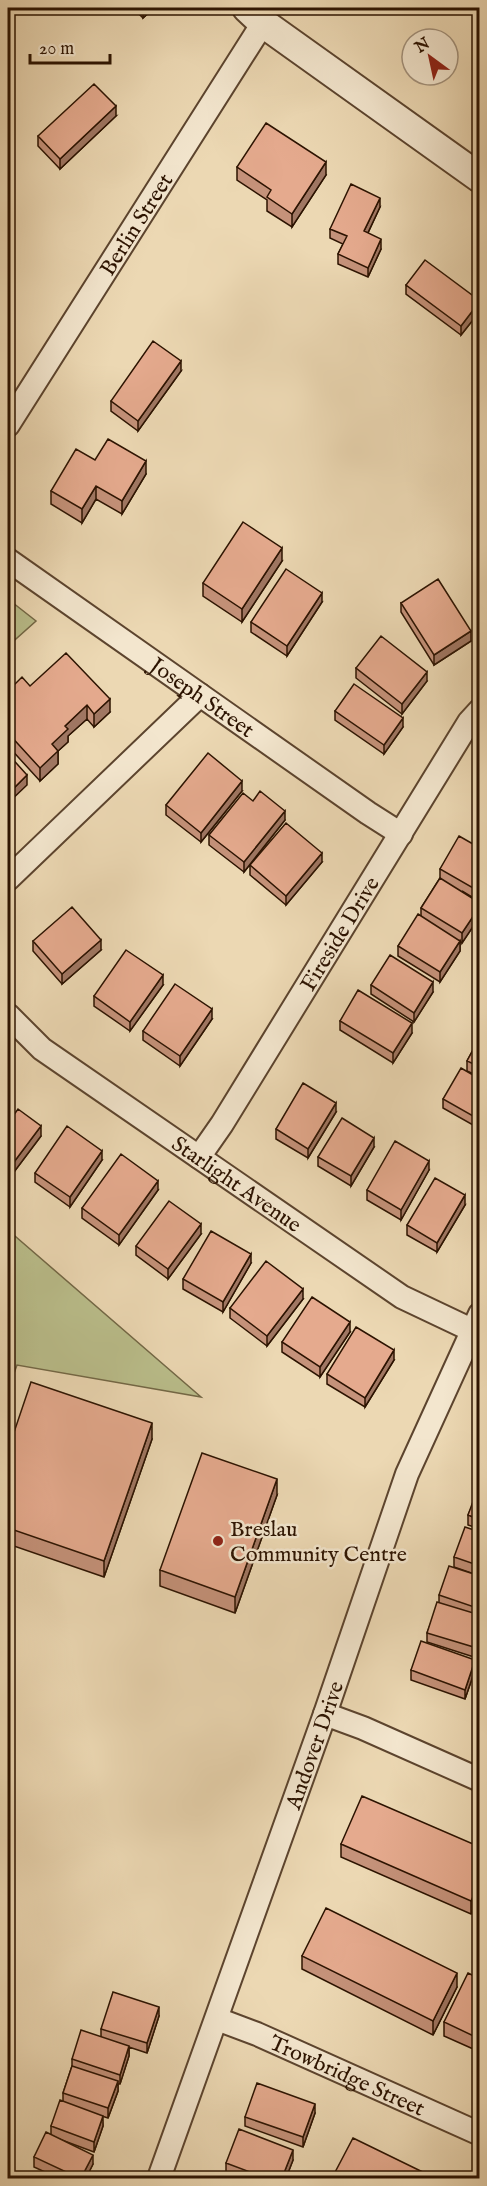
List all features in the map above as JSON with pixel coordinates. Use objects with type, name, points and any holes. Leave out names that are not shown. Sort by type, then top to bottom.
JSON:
[{"type":"street","points":[[255,15],[480,178]]},
{"type":"street","name":"Berlin Street","points":[[8,425],[245,55],[255,15]]},
{"type":"street","name":"Joseph Street","points":[[8,560],[401,834]]},
{"type":"street","points":[[8,879],[200,695]]},
{"type":"street","name":"Fireside Drive","points":[[199,1157],[222,1124],[469,722],[480,710]]},
{"type":"street","name":"Starlight Avenue","points":[[8,1015],[42,1049],[402,1297],[477,1326]]},
{"type":"street","name":"Andover Drive","points":[[159,2178],[325,1714],[407,1474],[477,1326]]},
{"type":"street","points":[[325,1714],[363,1728],[480,1780]]},
{"type":"street","name":"Trowbridge Street","points":[[217,2019],[257,2034],[480,2134]]},
{"type":"green space","points":[[8,599],[36,621],[8,646]]},
{"type":"green space","points":[[8,1230],[201,1397],[17,1365],[8,1390]]},
{"type":"building","points":[[94,84],[116,106],[60,159],[38,136]]},
{"type":"building","points":[[266,123],[326,162],[292,214],[267,197],[271,190],[237,167]]},
{"type":"building","points":[[351,184],[380,198],[364,231],[381,239],[368,268],[338,254],[347,236],[330,229]]},
{"type":"building","points":[[425,260],[480,301],[461,326],[406,285]]},
{"type":"building","points":[[153,341],[181,361],[138,421],[111,401]]},
{"type":"building","points":[[108,439],[146,461],[122,501],[96,486],[82,509],[51,491],[76,449],[95,460]]},
{"type":"building","points":[[243,522],[282,548],[242,609],[203,583]]},
{"type":"building","points":[[286,569],[322,593],[287,646],[251,622]]},
{"type":"building","points":[[480,570],[480,589],[477,571]]},
{"type":"building","points":[[438,579],[471,631],[434,655],[401,603]]},
{"type":"building","points":[[381,636],[427,672],[402,704],[356,668]]},
{"type":"building","points":[[66,653],[110,699],[94,714],[87,705],[65,726],[68,729],[52,744],[58,751],[40,768],[8,733],[8,691],[22,677],[30,686]]},
{"type":"building","points":[[354,684],[403,718],[384,745],[335,711]]},
{"type":"building","points":[[208,753],[242,781],[201,833],[166,805]]},
{"type":"building","points":[[8,754],[27,775],[8,794]]},
{"type":"building","points":[[260,791],[285,811],[244,862],[209,835],[243,793],[253,801]]},
{"type":"building","points":[[286,823],[322,853],[286,896],[250,865]]},
{"type":"building","points":[[459,836],[480,848],[480,892],[440,869]]},
{"type":"building","points":[[440,878],[480,903],[462,933],[421,908]]},
{"type":"building","points":[[72,907],[101,940],[62,974],[33,941]]},
{"type":"building","points":[[418,914],[460,941],[440,972],[398,946]]},
{"type":"building","points":[[126,950],[163,975],[130,1022],[94,996]]},
{"type":"building","points":[[390,955],[433,982],[414,1013],[371,985]]},
{"type":"building","points":[[175,984],[212,1009],[180,1056],[143,1031]]},
{"type":"building","points":[[358,990],[412,1023],[393,1053],[340,1021]]},
{"type":"building","points":[[480,1037],[480,1067],[467,1061]]},
{"type":"building","points":[[461,1068],[480,1079],[480,1120],[443,1099]]},
{"type":"building","points":[[303,1083],[336,1103],[308,1149],[276,1129]]},
{"type":"building","points":[[18,1109],[41,1126],[14,1162],[8,1158],[8,1123]]},
{"type":"building","points":[[342,1118],[374,1138],[351,1176],[318,1157]]},
{"type":"building","points":[[67,1126],[102,1151],[70,1197],[35,1173]]},
{"type":"building","points":[[395,1141],[429,1161],[401,1210],[367,1190]]},
{"type":"building","points":[[121,1154],[158,1181],[119,1235],[82,1208]]},
{"type":"building","points":[[435,1178],[465,1195],[437,1243],[407,1225]]},
{"type":"building","points":[[169,1201],[201,1224],[168,1269],[136,1246]]},
{"type":"building","points":[[211,1231],[251,1254],[223,1302],[183,1279]]},
{"type":"building","points":[[266,1261],[303,1289],[267,1336],[230,1308]]},
{"type":"building","points":[[312,1297],[350,1322],[320,1367],[282,1342]]},
{"type":"building","points":[[356,1327],[394,1350],[365,1398],[327,1374]]},
{"type":"building","points":[[31,1382],[152,1423],[104,1561],[8,1528],[8,1450]]},
{"type":"building","name":"Breslau Community Centre","points":[[202,1453],[277,1479],[235,1597],[160,1570]]},
{"type":"building","points":[[478,1488],[480,1489],[480,1520],[468,1515]]},
{"type":"building","points":[[465,1527],[480,1532],[480,1566],[454,1557]]},
{"type":"building","points":[[449,1566],[480,1576],[480,1609],[439,1595]]},
{"type":"building","points":[[437,1602],[480,1615],[480,1640],[477,1648],[427,1633]]},
{"type":"building","points":[[421,1641],[475,1660],[465,1690],[411,1670]]},
{"type":"building","points":[[362,1796],[480,1847],[480,1881],[471,1901],[341,1844]]},
{"type":"building","points":[[326,1908],[457,1973],[433,2021],[302,1956]]},
{"type":"building","points":[[468,1973],[480,1979],[480,2039],[444,2022]]},
{"type":"building","points":[[113,1992],[159,2007],[147,2043],[101,2029]]},
{"type":"building","points":[[81,2030],[129,2046],[120,2075],[72,2059]]},
{"type":"building","points":[[72,2066],[118,2081],[108,2108],[63,2093]]},
{"type":"building","points":[[257,2083],[315,2104],[303,2137],[245,2117]]},
{"type":"building","points":[[60,2100],[103,2116],[94,2142],[51,2126]]},
{"type":"building","points":[[239,2129],[293,2150],[282,2178],[266,2178],[226,2163]]},
{"type":"building","points":[[46,2132],[93,2155],[81,2178],[34,2157]]},
{"type":"building","points":[[353,2138],[435,2178],[332,2178]]},
{"type":"place","name":"Breslau Community Centre","points":[[218,1541]]}]
